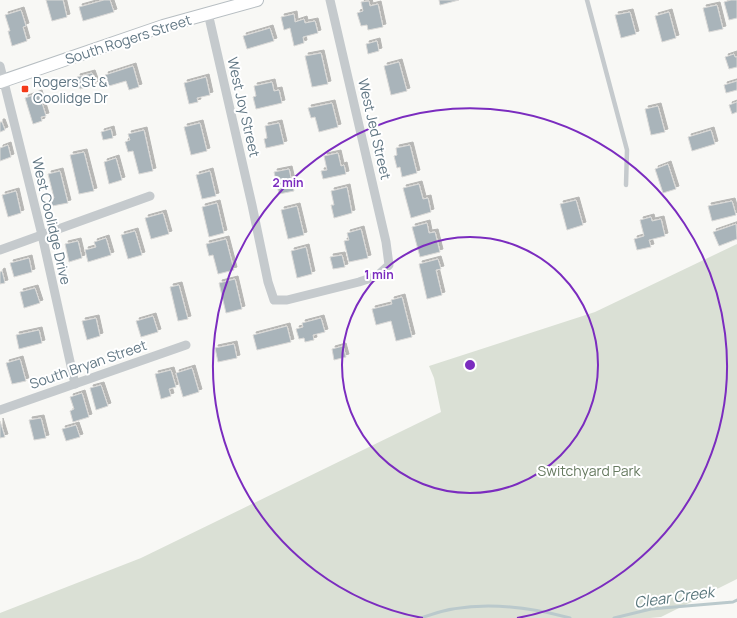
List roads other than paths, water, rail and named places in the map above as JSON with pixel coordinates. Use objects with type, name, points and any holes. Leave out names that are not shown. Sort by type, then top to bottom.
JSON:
[{"type":"street","name":"South Rogers Street","points":[[2,81],[163,26],[257,0]]},
{"type":"street","name":"West Jed Street","points":[[274,300],[287,300],[359,282],[377,276],[389,265],[386,242],[330,0]]},
{"type":"street","name":"West Joy Street","points":[[208,13],[268,282],[274,300]]},
{"type":"street","name":"West Coolidge Drive","points":[[0,66],[2,81],[42,235],[75,384]]},
{"type":"street","points":[[0,250],[150,196]]},
{"type":"street","name":"South Bryan Street","points":[[0,410],[186,345]]},
{"type":"lane","points":[[587,0],[626,150],[626,185]]},
{"type":"waterway","name":"Clear Creek","points":[[614,618],[651,609],[733,602],[737,600]]},
{"type":"waterway","name":"Clear Creek","points":[[421,618],[439,612],[477,606],[514,607],[552,613],[570,618]]},
{"type":"place","name":"Rogers St & Coolidge Dr","points":[[25,89]]},
{"type":"park label","name":"Switchyard Park","points":[[589,470]]}]
